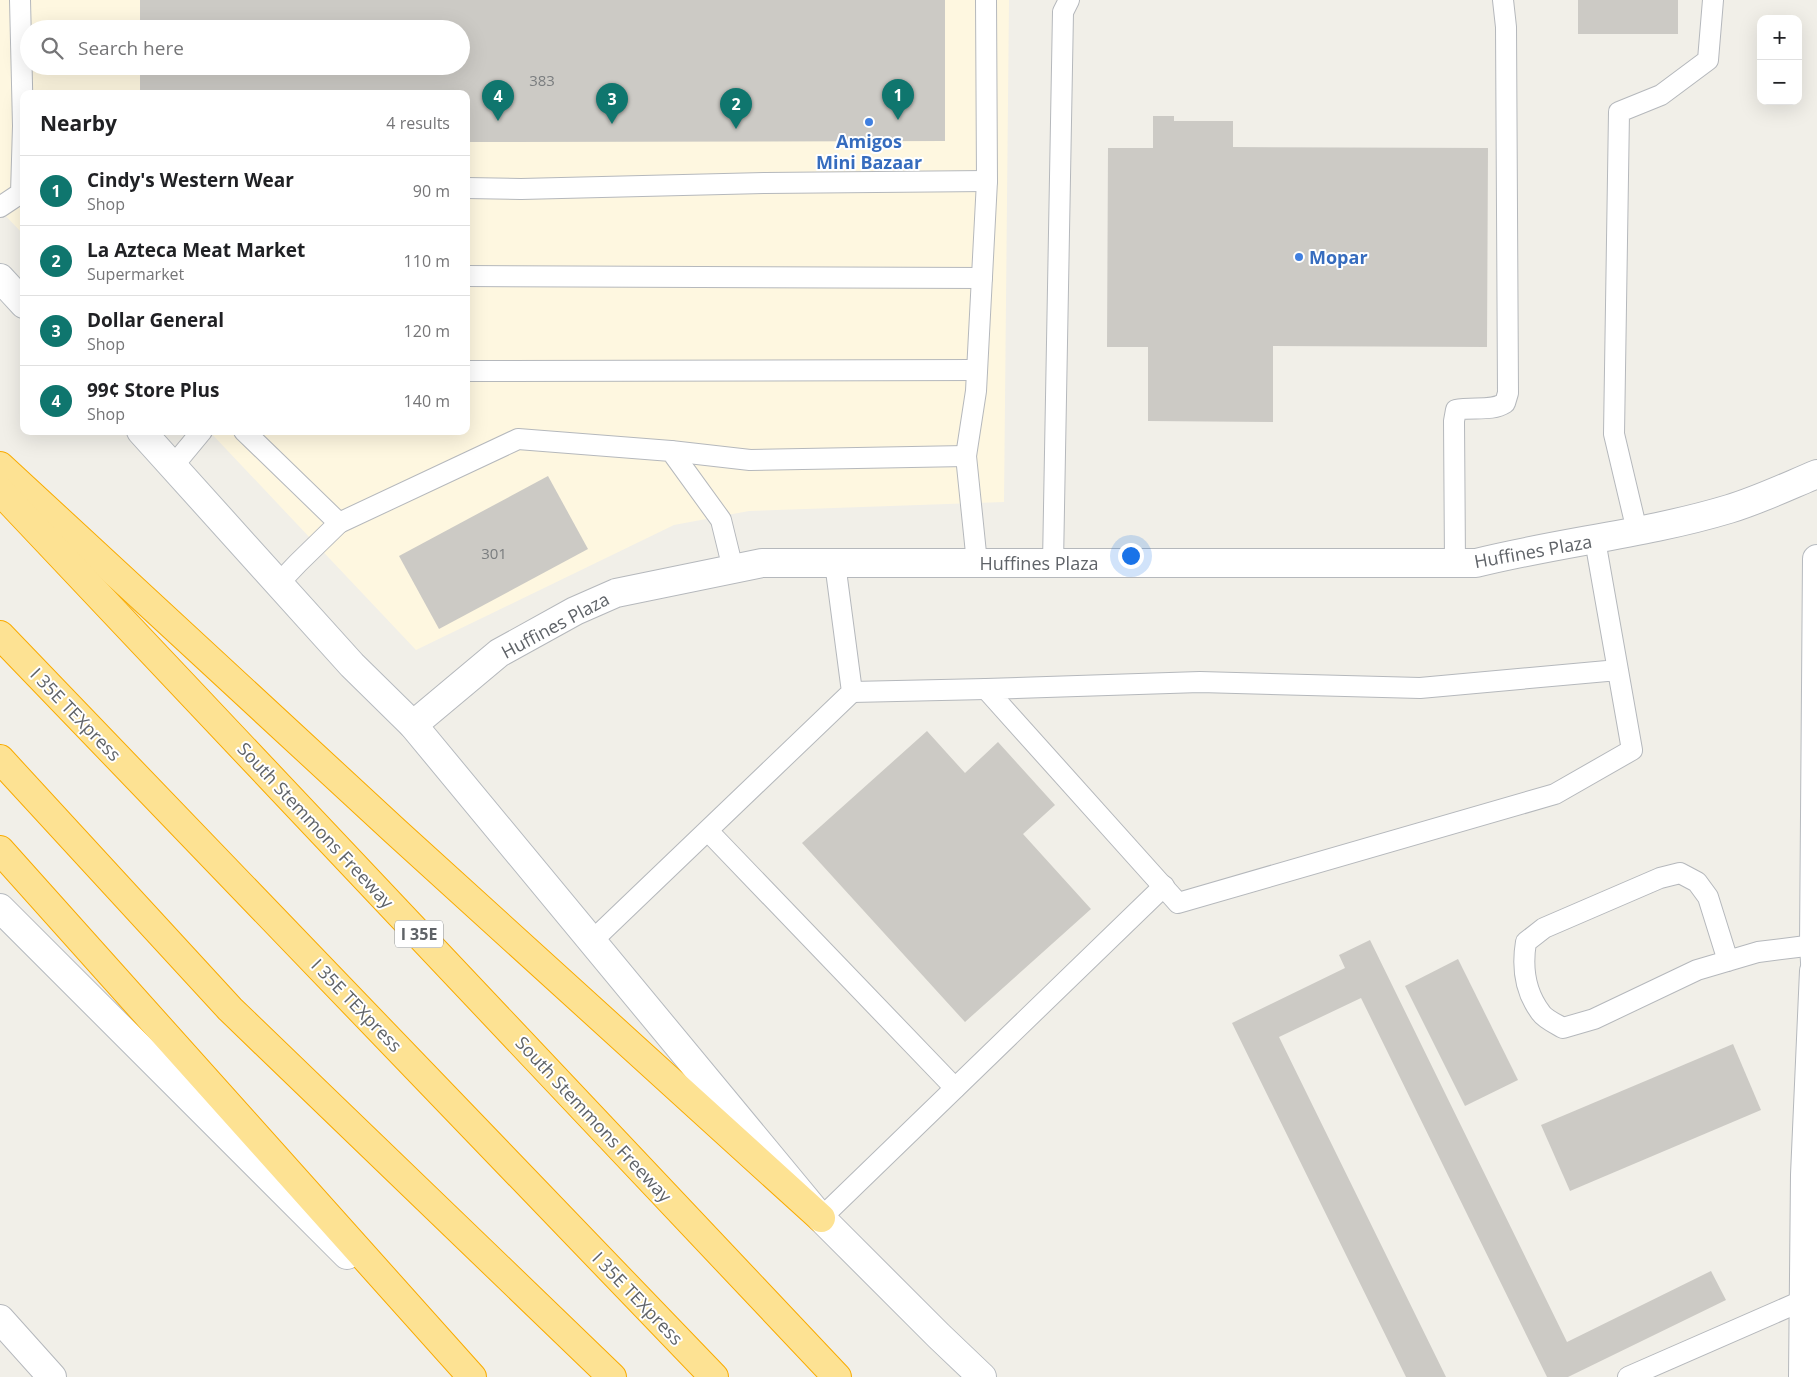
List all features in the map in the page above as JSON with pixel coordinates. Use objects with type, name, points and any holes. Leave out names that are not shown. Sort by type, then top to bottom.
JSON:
[{"type":"highway","points":[[0,466],[403,838],[821,1218]]},
{"type":"highway","name":"South Stemmons Freeway","points":[[0,491],[837,1377]]},
{"type":"highway","name":"I 35E TEXpress","points":[[0,635],[714,1377]]},
{"type":"highway","points":[[0,759],[230,1009],[612,1377]]},
{"type":"highway","points":[[0,850],[470,1377]]},
{"type":"highway","points":[[224,866],[513,1179],[690,1377]]},
{"type":"main road","points":[[0,278],[20,300]]},
{"type":"main road","points":[[145,435],[352,665],[413,726],[821,1218],[982,1377]]},
{"type":"main road","name":"Huffines Plaza","points":[[413,726],[499,653],[575,611],[616,593],[762,563],[1476,563],[1527,550],[1595,540],[1730,509],[1817,474]]},
{"type":"main road","points":[[1803,1377],[1805,1165],[1815,960],[1817,559]]},
{"type":"main road","points":[[0,908],[470,1377]]},
{"type":"main road","points":[[1815,960],[1817,997]]},
{"type":"main road","points":[[0,1319],[52,1377]]},
{"type":"main road","points":[[939,1336],[972,1377]]},
{"type":"lane","points":[[20,0],[20,20]]},
{"type":"lane","points":[[977,563],[966,456],[976,391],[987,181],[986,0]]},
{"type":"lane","points":[[1053,563],[1063,12],[1069,0]]},
{"type":"lane","points":[[1455,563],[1454,421],[1456,410],[1465,408],[1498,408],[1505,403],[1508,393],[1506,27],[1503,0]]},
{"type":"lane","points":[[1637,531],[1614,434],[1619,112],[1661,95],[1708,60],[1713,0]]},
{"type":"lane","points":[[22,75],[22,90]]},
{"type":"lane","points":[[470,188],[521,189],[765,183],[987,181]]},
{"type":"lane","points":[[0,207],[20,196]]},
{"type":"lane","points":[[470,276],[982,278]]},
{"type":"lane","points":[[470,371],[977,370]]},
{"type":"lane","points":[[172,466],[199,435]]},
{"type":"lane","points":[[248,435],[339,523]]},
{"type":"lane","points":[[279,583],[339,523],[518,439],[671,451],[750,460],[966,456]]},
{"type":"lane","points":[[671,451],[721,520],[733,569]]},
{"type":"lane","points":[[986,689],[1178,903],[1555,794],[1632,750],[1595,540]]},
{"type":"lane","points":[[835,563],[852,692]]},
{"type":"lane","points":[[592,941],[852,692],[1200,682],[1420,688],[1618,670]]},
{"type":"lane","points":[[708,831],[955,1088]]},
{"type":"lane","points":[[1728,960],[1708,897],[1697,882],[1680,873],[1660,878],[1544,928],[1526,942],[1524,959],[1528,988],[1541,1014],[1563,1028],[1594,1019],[1697,970],[1728,960],[1758,952],[1815,960]]},
{"type":"lane","points":[[821,1218],[1164,886]]},
{"type":"lane","points":[[1628,1377],[1804,1300]]},
{"type":"shaded area","points":[[0,0],[1009,0],[1004,502],[749,511],[674,525],[416,650],[213,435],[470,435],[470,90],[20,90],[20,231],[0,210]]},
{"type":"building","points":[[140,0],[945,0],[945,141],[470,142],[470,90],[140,90],[140,75],[470,75],[470,20],[140,20]]},
{"type":"building","points":[[1578,0],[1678,0],[1678,34],[1578,34]]},
{"type":"building","points":[[1153,116],[1174,116],[1174,121],[1233,121],[1233,147],[1488,148],[1487,347],[1273,346],[1273,422],[1148,421],[1148,347],[1107,347],[1108,148],[1153,148]]},
{"type":"building","points":[[548,476],[588,549],[439,629],[399,556]]},
{"type":"building","points":[[927,731],[965,773],[998,742],[1055,805],[1023,834],[1091,909],[965,1022],[802,843]]},
{"type":"building","points":[[1370,940],[1567,1342],[1711,1271],[1726,1300],[1568,1377],[1547,1377],[1361,998],[1279,1037],[1446,1377],[1406,1377],[1232,1023],[1345,968],[1339,955]]},
{"type":"building","points":[[1458,959],[1518,1080],[1465,1106],[1405,986]]},
{"type":"building","points":[[1733,1044],[1761,1110],[1570,1191],[1541,1125]]},
{"type":"place","name":"Cindy's Western Wear","points":[[898,120]]},
{"type":"place","name":"99¢ Store Plus","points":[[498,121]]},
{"type":"place","name":"Amigos Mini Bazaar","points":[[869,122]]},
{"type":"place","name":"Dollar General","points":[[612,124]]},
{"type":"place","name":"La Azteca Meat Market","points":[[736,129]]},
{"type":"place","name":"Mopar","points":[[1299,257]]}]
